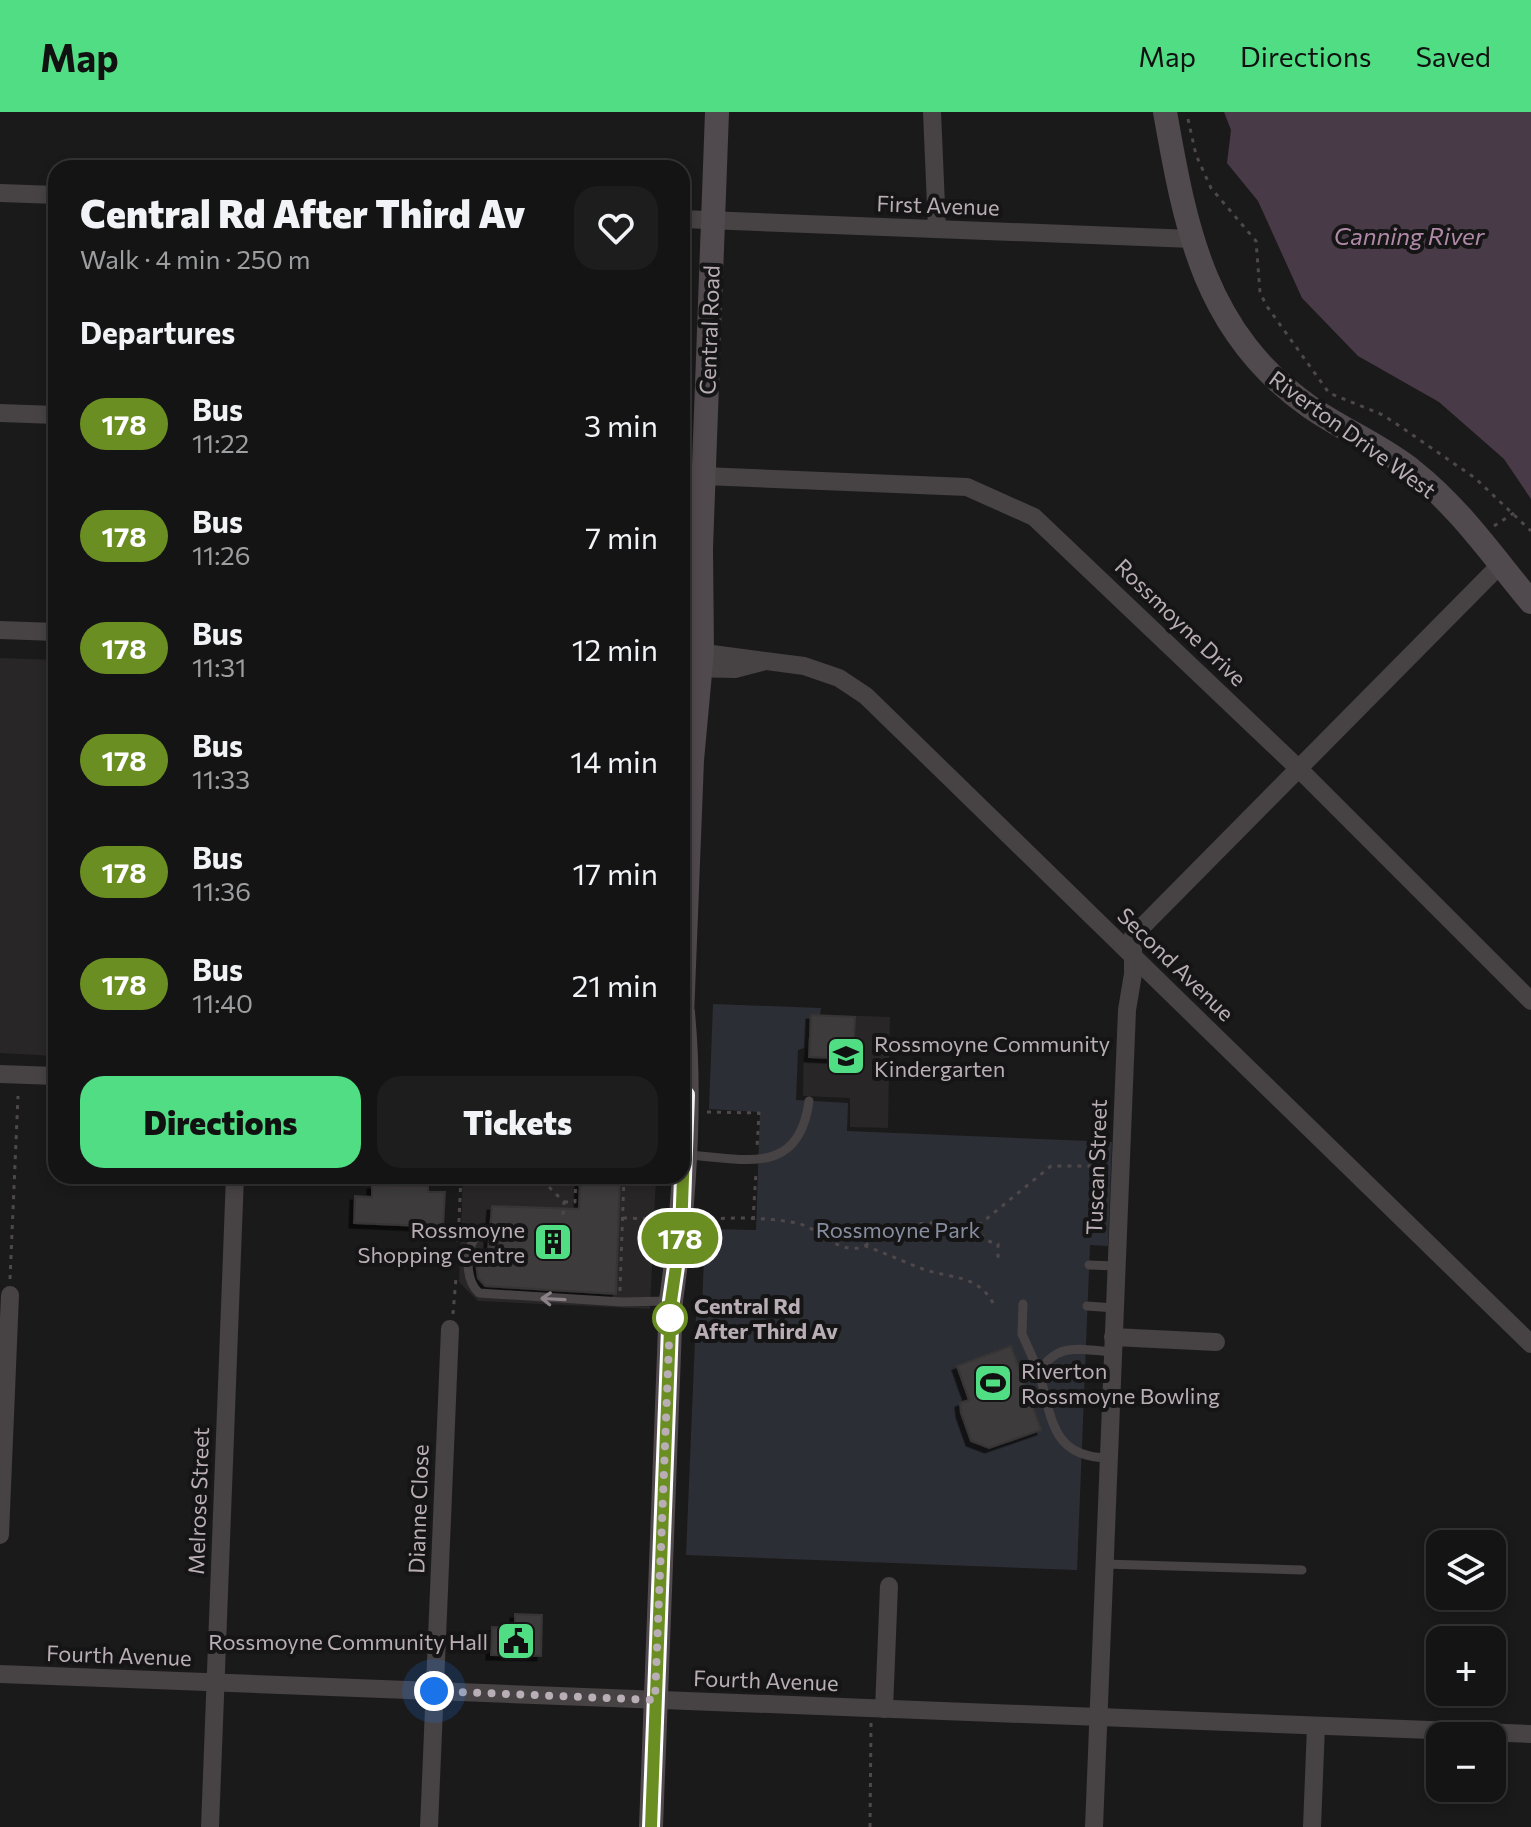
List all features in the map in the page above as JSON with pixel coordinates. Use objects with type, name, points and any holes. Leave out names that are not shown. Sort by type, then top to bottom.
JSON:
[{"type":"street","name":"Central Road","points":[[690,659],[690,592],[701,548],[717,112]]},
{"type":"street","points":[[932,112],[937,229]]},
{"type":"street","name":"Riverton Drive West","points":[[1165,112],[1192,239],[1218,307],[1257,364],[1312,408],[1412,470],[1461,517],[1531,602]]},
{"type":"street","points":[[0,193],[48,195]]},
{"type":"street","name":"First Avenue","points":[[690,219],[1192,239]]},
{"type":"street","points":[[0,413],[48,415]]},
{"type":"street","name":"Rossmoyne Drive","points":[[704,476],[967,487],[1034,517],[1297,767],[1531,1001]]},
{"type":"street","name":"Tuscan Street","points":[[1094,1827],[1127,992],[1133,974],[1133,936],[1500,565]]},
{"type":"street","points":[[0,630],[48,632]]},
{"type":"street","name":"Second Avenue","points":[[690,659],[735,654],[762,662],[804,666],[839,678],[866,696],[1531,1344]]},
{"type":"street","name":"Central Road","points":[[690,743],[690,811]]},
{"type":"street","points":[[0,1074],[48,1076]]},
{"type":"street","name":"Melrose Street","points":[[210,1827],[235,1184]]},
{"type":"street","name":"Central Road","points":[[651,1827],[671,1301],[669,1184]]},
{"type":"street","name":"Central Road","points":[[671,1301],[681,1232],[683,1184]]},
{"type":"street","points":[[0,1535],[10,1295]]},
{"type":"street","name":"Dianne Close","points":[[429,1827],[450,1329]]},
{"type":"street","points":[[1113,1344],[1216,1342]]},
{"type":"street","points":[[876,1708],[889,1586]]},
{"type":"street","name":"Fourth Avenue","points":[[0,1674],[1531,1734]]},
{"type":"street","points":[[1312,1827],[1316,1726]]},
{"type":"lane","points":[[690,1156],[753,1162],[776,1157],[799,1135],[807,1118],[809,1101]]},
{"type":"lane","points":[[476,1236],[470,1245],[469,1276],[471,1286],[479,1293],[622,1302],[671,1301]]},
{"type":"lane","points":[[1089,1265],[1116,1266]]},
{"type":"lane","points":[[1023,1304],[1022,1334],[1039,1372],[1059,1440],[1079,1455],[1108,1458]]},
{"type":"lane","points":[[1087,1306],[1115,1308]]},
{"type":"lane","points":[[1039,1372],[1049,1356],[1067,1350],[1113,1344]]},
{"type":"lane","points":[[1104,1564],[1302,1570]]},
{"type":"path","points":[[1187,112],[1196,155],[1211,188],[1256,241],[1260,292],[1266,305],[1321,386],[1340,399],[1383,415],[1475,478],[1531,531]]},
{"type":"path","points":[[10,1295],[18,1096]]},
{"type":"path","points":[[973,1228],[1023,1192],[1051,1166],[1120,1167]]},
{"type":"path","points":[[549,1187],[564,1202],[575,1202],[576,1184]]},
{"type":"path","points":[[620,1295],[624,1184]]},
{"type":"path","points":[[563,1216],[564,1202]]},
{"type":"path","points":[[687,1220],[716,1217],[796,1223],[838,1246],[858,1249],[891,1230],[934,1221],[973,1228],[988,1241],[998,1244],[998,1261]]},
{"type":"path","points":[[623,1218],[663,1219]]},
{"type":"path","points":[[865,1246],[925,1270],[969,1279],[982,1286],[993,1303]]},
{"type":"path","points":[[870,1827],[876,1708]]},
{"type":"shaded area","points":[[0,658],[48,660],[48,1056],[0,1053]]},
{"type":"shaded area","name":"Rossmoyne Community Kindergarten","points":[[804,1014],[890,1017],[888,1128],[850,1127],[850,1098],[803,1096]]},
{"type":"shaded area","points":[[463,1184],[656,1184],[650,1309],[478,1301],[459,1282]]},
{"type":"green space","name":"Rossmoyne Park","points":[[713,1004],[821,1008],[820,1016],[811,1016],[810,1046],[798,1050],[796,1100],[848,1103],[847,1131],[1112,1142],[1108,1246],[1090,1245],[1077,1570],[686,1555],[696,1316],[785,1319],[785,1313],[702,1310],[705,1229],[756,1230],[760,1112],[709,1109]]},
{"type":"water","name":"Canning River","points":[[1224,112],[1531,112],[1531,499],[1504,459],[1439,402],[1358,356],[1302,298],[1258,201],[1227,163],[1231,130]]},
{"type":"building","points":[[811,1015],[855,1017],[853,1059],[809,1057]]},
{"type":"building","name":"Rossmoyne Shopping Centre","points":[[580,1184],[620,1184],[616,1294],[485,1286],[478,1278],[476,1262],[487,1263],[492,1206],[579,1209]]},
{"type":"building","points":[[372,1185],[428,1186],[428,1192],[445,1192],[443,1227],[354,1223],[355,1196],[372,1197]]},
{"type":"building","name":"Riverton Rossmoyne Bowling","points":[[1011,1346],[1041,1430],[989,1448],[971,1441],[960,1403],[969,1400],[957,1366]]},
{"type":"building","name":"Rossmoyne Community Hall","points":[[515,1614],[542,1615],[541,1656],[491,1655],[492,1627],[515,1628]]},
{"type":"bus line","name":"178","points":[[651,1827],[671,1301],[681,1232],[683,1184]]},
{"type":"place","name":"Rossmoyne Community Kindergarten","points":[[846,1056]]},
{"type":"place","name":"Rossmoyne Shopping Centre","points":[[553,1242]]},
{"type":"place","name":"Central Rd After Third Av","points":[[670,1318]]},
{"type":"place","name":"Riverton Rossmoyne Bowling","points":[[993,1383]]},
{"type":"place","name":"Rossmoyne Community Hall","points":[[516,1641]]},
{"type":"route","points":[[434,1691],[655,1700],[670,1318]]}]
